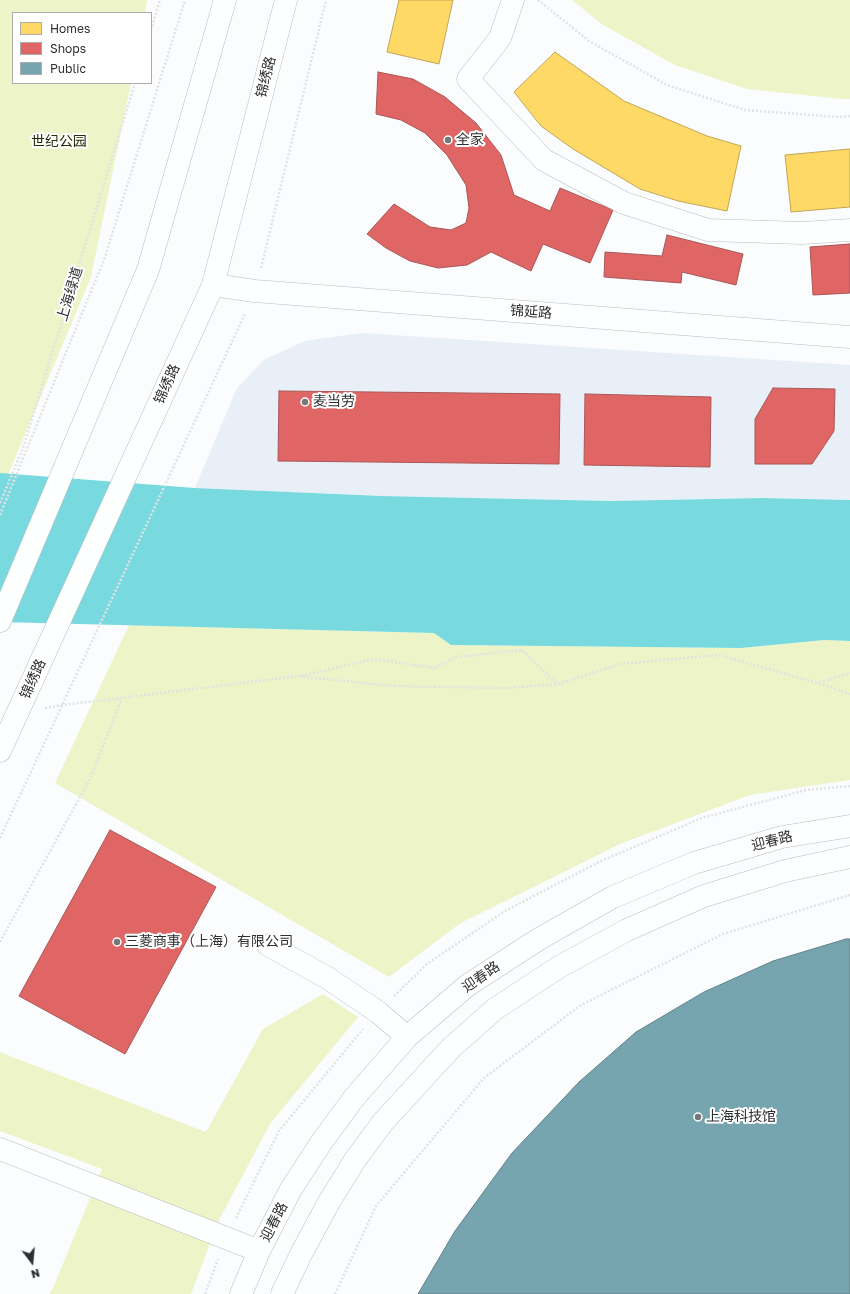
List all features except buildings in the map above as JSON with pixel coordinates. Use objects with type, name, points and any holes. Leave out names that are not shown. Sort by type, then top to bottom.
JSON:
[{"type":"street","points":[[0,621],[148,270],[225,0]]},
{"type":"street","name":"锦绣路","points":[[0,751],[213,285],[286,0]]},
{"type":"street","points":[[513,0],[500,38],[468,79],[544,160],[624,203],[708,230],[802,233],[850,230]]},
{"type":"street","name":"锦延路","points":[[213,285],[255,291],[850,337]]},
{"type":"street","name":"迎春路","points":[[241,1294],[259,1251],[291,1189],[323,1140],[354,1098],[407,1037],[468,985],[538,939],[613,897],[694,863],[782,837],[850,826]]},
{"type":"street","points":[[282,1294],[301,1254],[354,1160],[383,1122],[451,1048],[495,1009],[559,967],[627,930],[704,896],[785,871],[850,857]]},
{"type":"street","points":[[268,945],[326,977],[378,1012],[407,1037]]},
{"type":"street","points":[[0,1149],[259,1251]]},
{"type":"path","points":[[152,27],[160,0]]},
{"type":"path","points":[[0,515],[105,257],[185,0]]},
{"type":"path","points":[[0,838],[255,291],[326,0]]},
{"type":"path","points":[[538,0],[589,41],[667,85],[745,110],[838,117],[850,116]]},
{"type":"path","name":"上海绿道","points":[[0,503],[23,448],[135,84]]},
{"type":"path","points":[[17,714],[63,705],[298,676],[374,659],[435,668],[456,657],[522,650],[558,684]]},
{"type":"path","points":[[298,676],[393,686],[506,688],[558,684],[620,664],[718,655],[818,683],[850,694]]},
{"type":"path","points":[[818,683],[850,673]]},
{"type":"path","points":[[0,942],[90,779],[122,698]]},
{"type":"path","points":[[335,1294],[376,1206],[484,1078],[581,1005],[602,994],[723,934],[850,895]]},
{"type":"shaded area","points":[[362,333],[850,365],[850,500],[762,498],[611,501],[382,496],[195,488],[237,388],[265,359],[305,341]]},
{"type":"green space","name":"世纪公园","points":[[0,0],[147,0],[145,12],[12,12],[12,84],[131,84],[91,277],[0,494]]},
{"type":"green space","points":[[572,0],[850,0],[850,99],[747,89],[675,65],[603,25]]},
{"type":"green space","points":[[129,625],[434,633],[451,645],[741,648],[824,640],[850,641],[850,780],[750,795],[620,844],[459,924],[389,977],[55,783]]},
{"type":"green space","points":[[323,994],[358,1017],[270,1124],[218,1222],[191,1294],[49,1294],[53,1288],[102,1169],[0,1131],[0,1052],[206,1132],[263,1029]]},
{"type":"water","points":[[0,473],[195,488],[382,496],[611,501],[762,498],[850,500],[850,641],[824,640],[741,648],[451,645],[434,633],[0,622]]},
{"type":"place","name":"全家","points":[[448,140]]},
{"type":"place","name":"麦当劳","points":[[305,402]]},
{"type":"place","name":"三菱商事（上海）有限公司","points":[[117,942]]},
{"type":"place","name":"上海科技馆","points":[[698,1117]]}]
